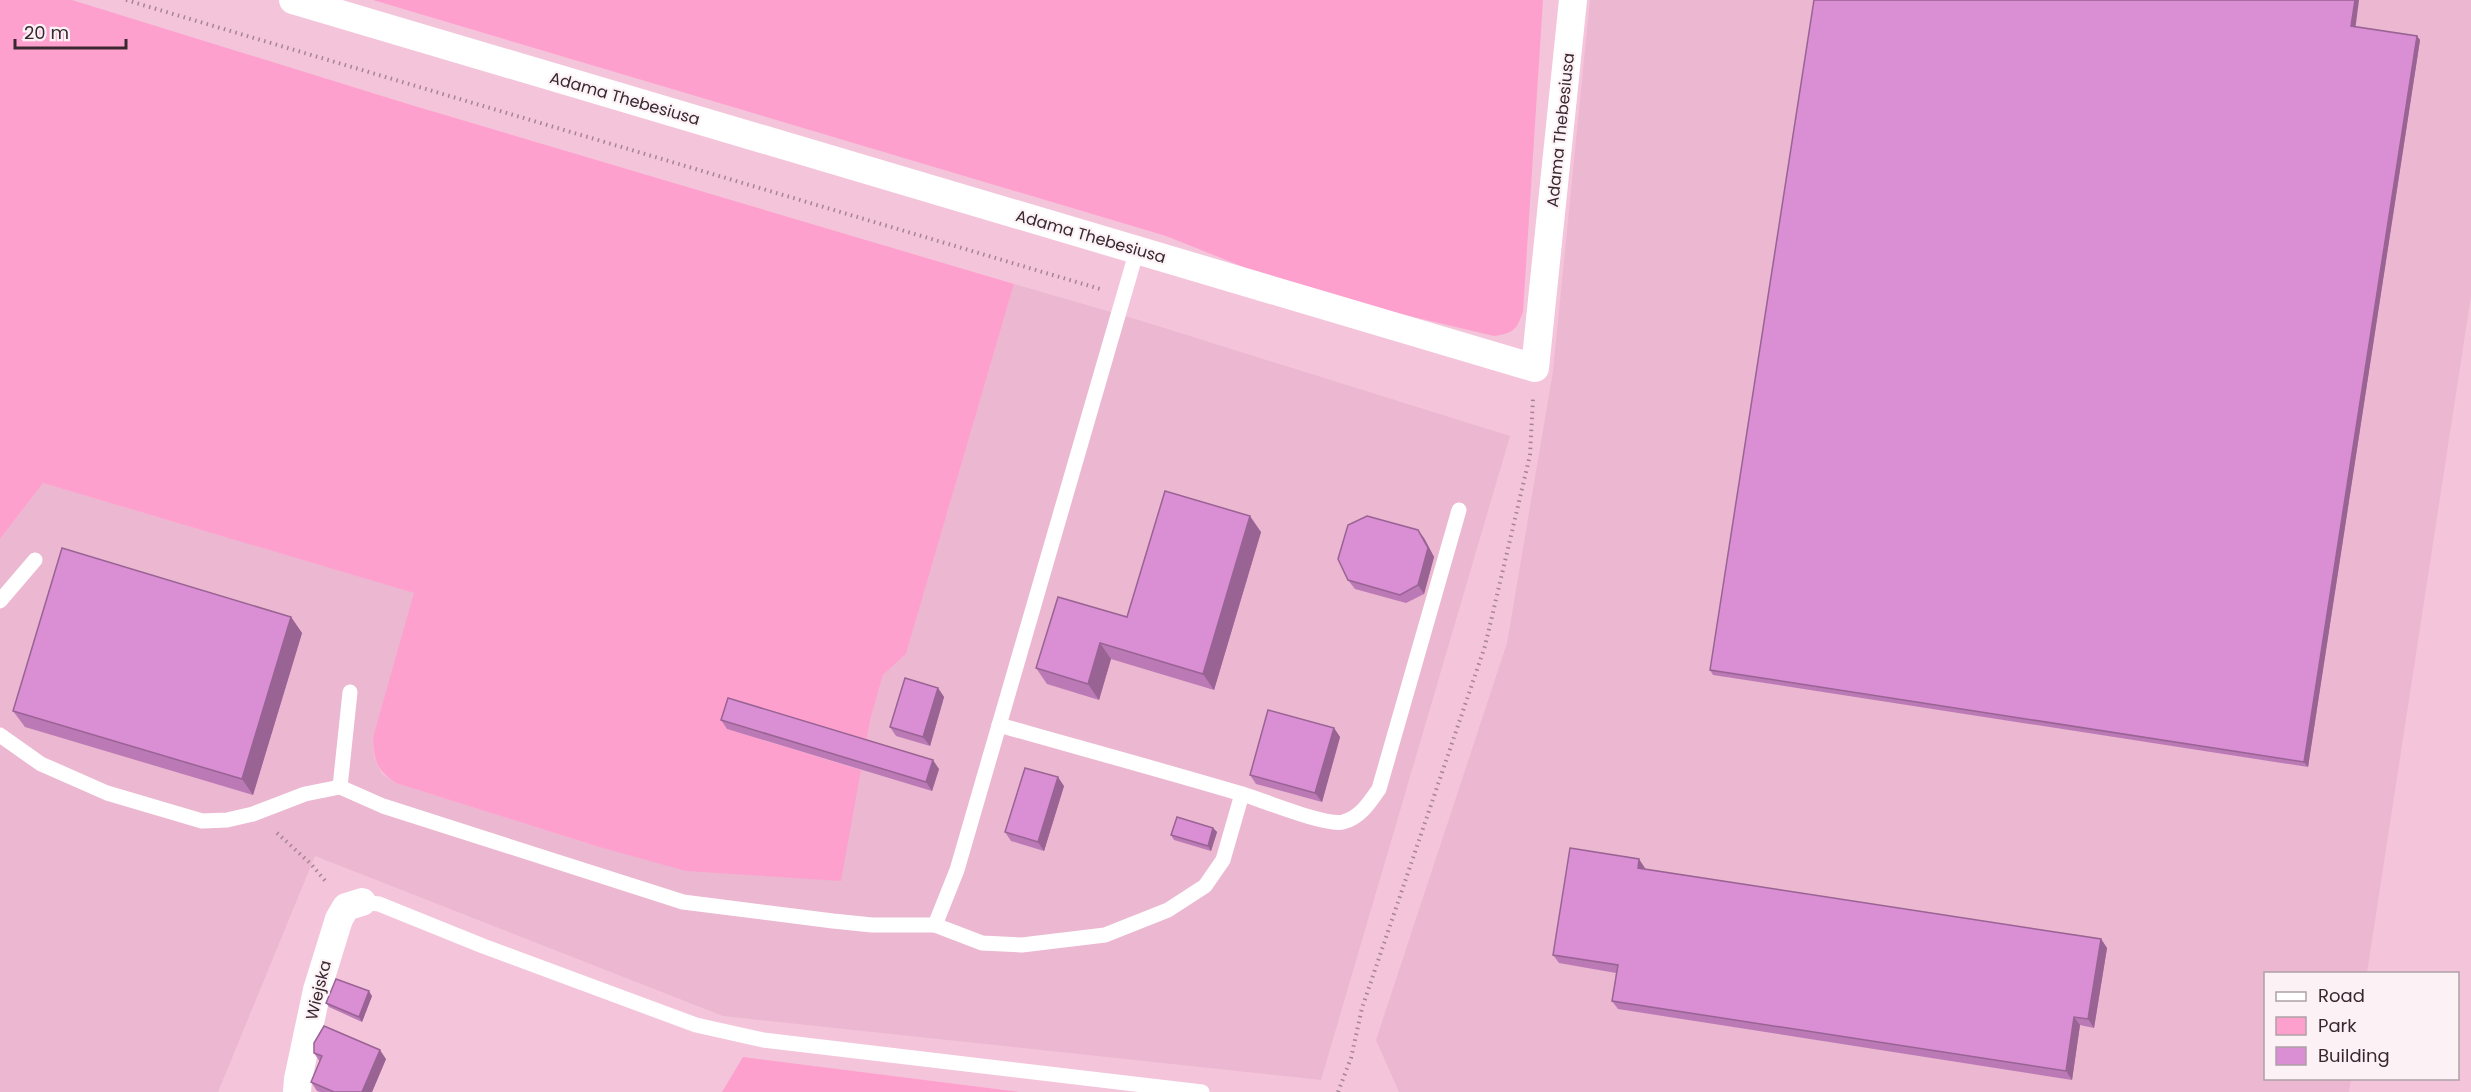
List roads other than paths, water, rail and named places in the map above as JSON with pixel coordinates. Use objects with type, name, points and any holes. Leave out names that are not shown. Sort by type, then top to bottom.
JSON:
[{"type":"street","name":"Adama Thebesiusa","points":[[293,0],[1535,368],[1573,0]]},
{"type":"street","name":"Wiejska","points":[[297,1092],[317,990],[339,919],[354,904]]},
{"type":"lane","points":[[935,926],[957,870],[1137,249]]},
{"type":"lane","points":[[999,725],[1242,794],[1326,821],[1342,822],[1356,816],[1370,803],[1379,789],[1459,510]]},
{"type":"lane","points":[[0,601],[35,560]]},
{"type":"lane","points":[[340,787],[350,692]]},
{"type":"lane","points":[[0,735],[40,764],[118,796],[202,821],[227,820],[253,814],[305,794],[340,787],[383,806],[683,902],[872,925],[935,926],[982,943],[1022,945],[1105,935],[1168,910],[1204,886],[1223,860],[1242,794]]},
{"type":"lane","points":[[354,904],[379,904],[483,946],[696,1025],[763,1040],[1202,1092]]}]
